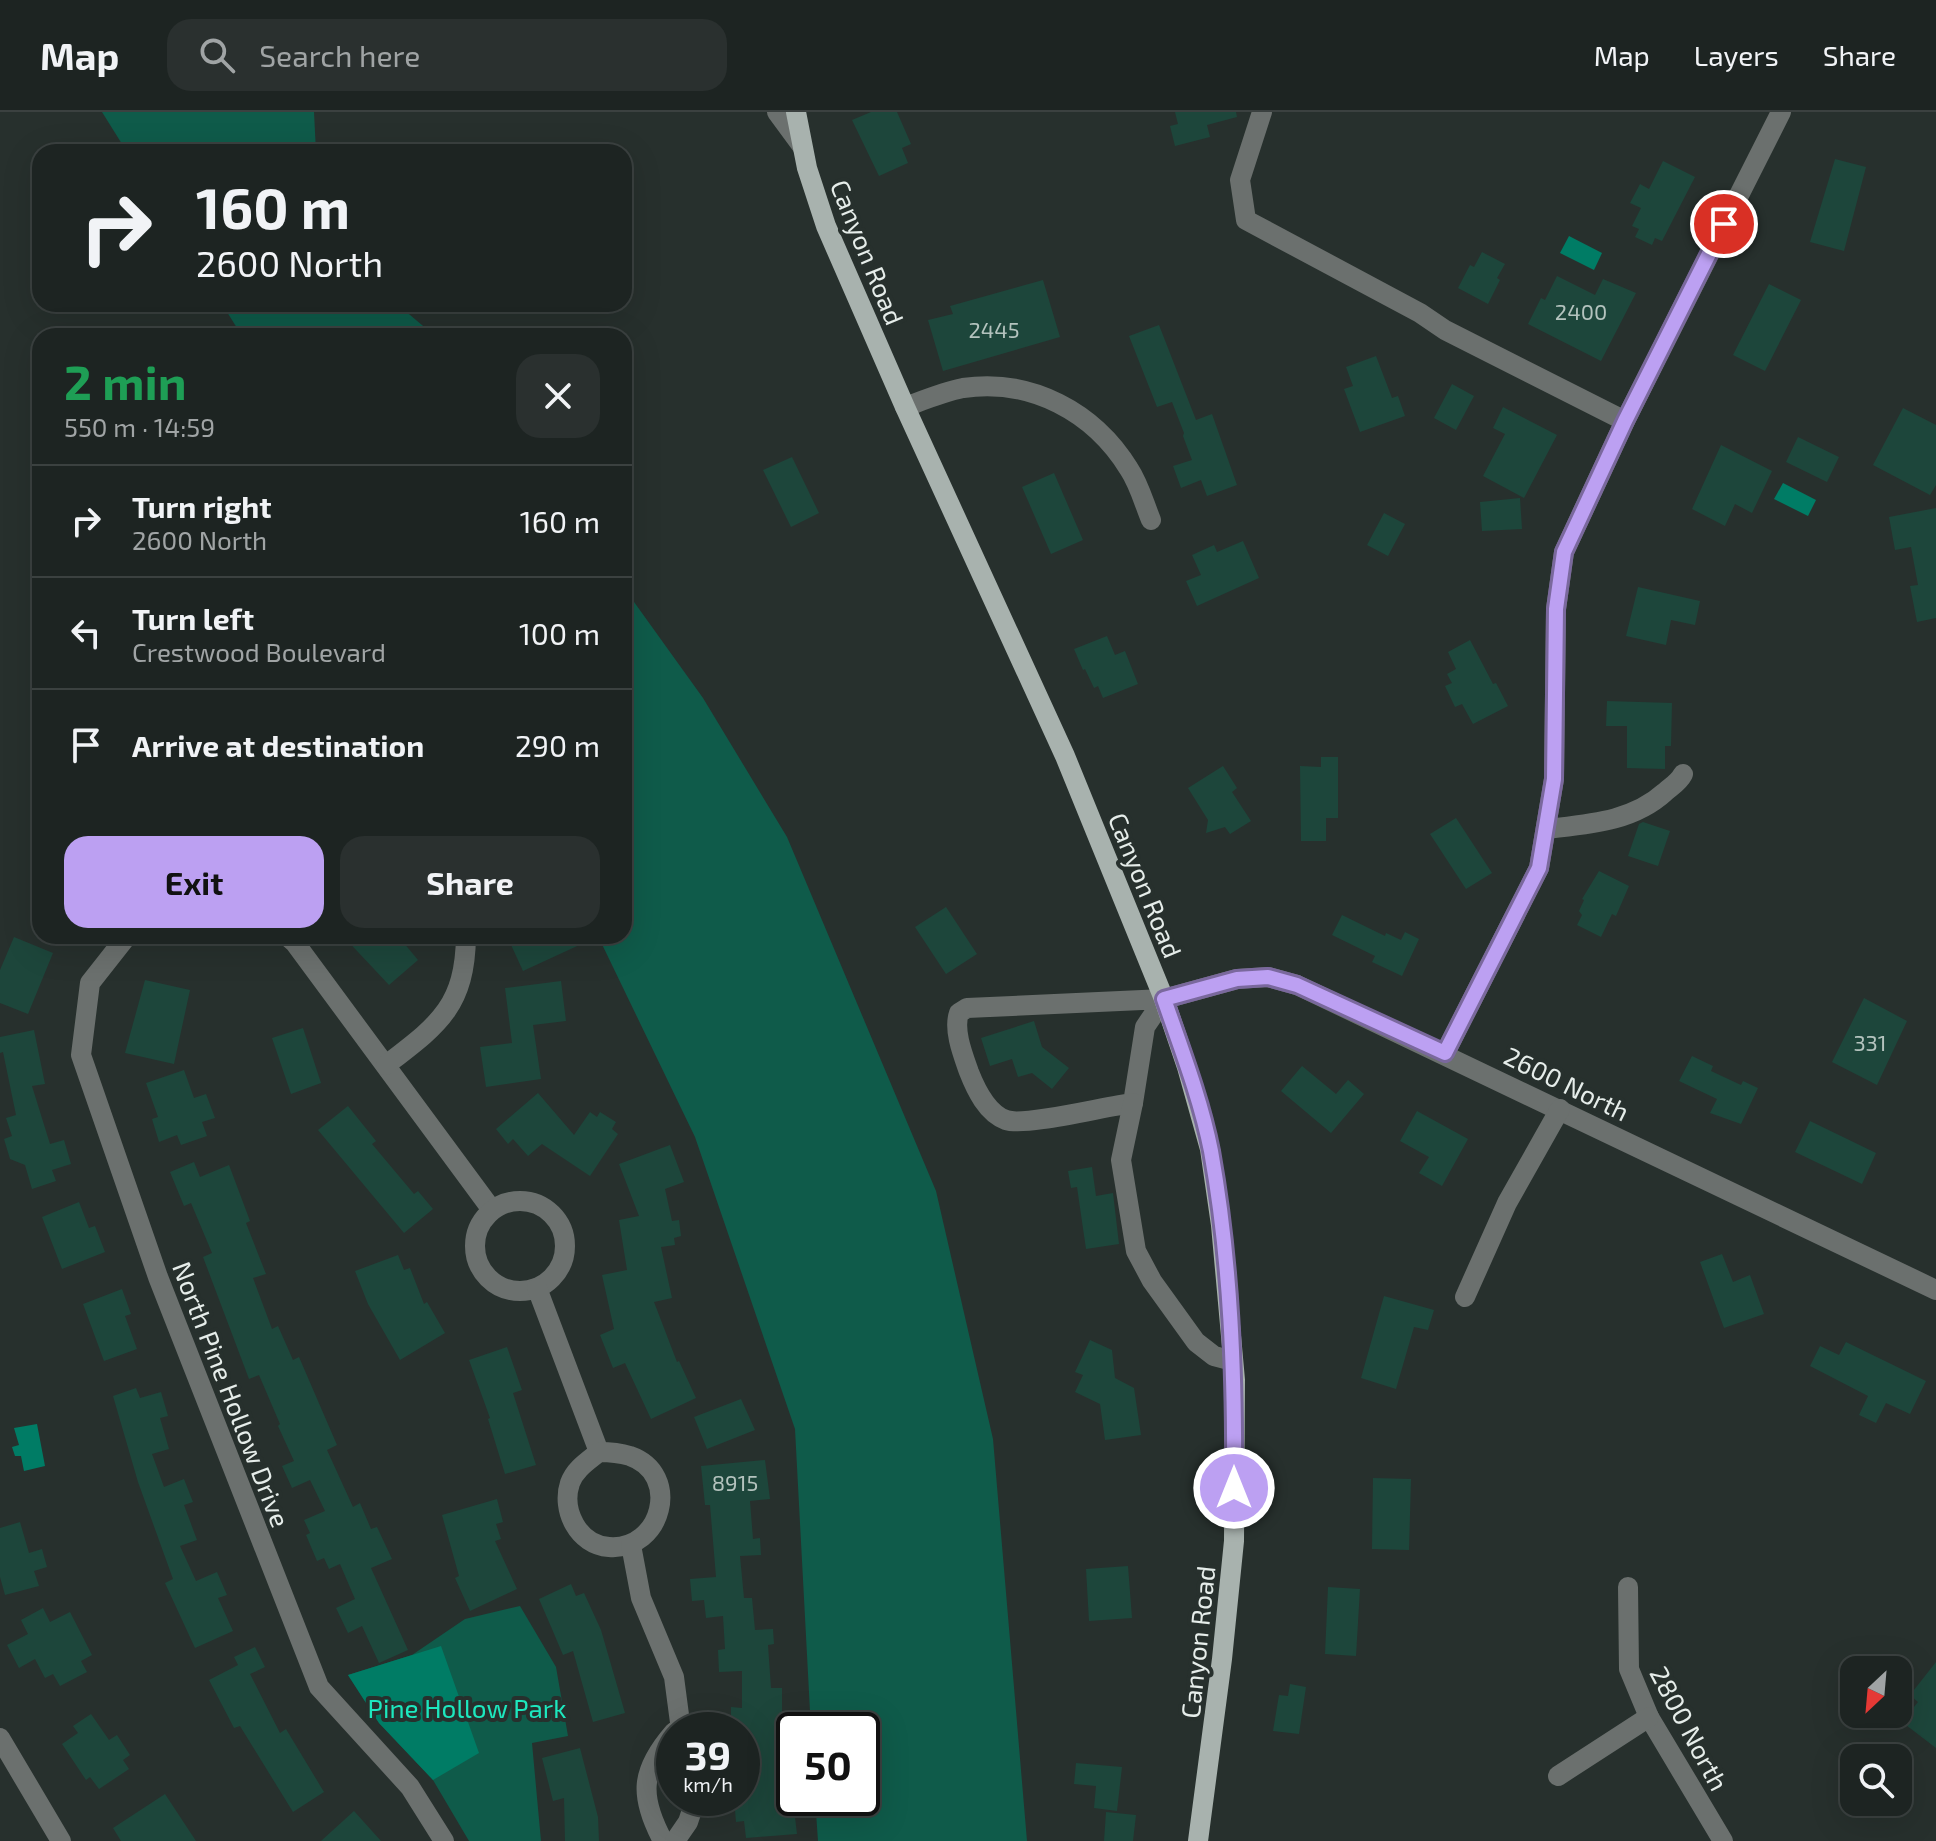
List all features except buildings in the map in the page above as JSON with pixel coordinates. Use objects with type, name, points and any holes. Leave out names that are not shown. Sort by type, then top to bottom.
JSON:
[{"type":"main road","name":"Canyon Road","points":[[796,112],[802,146],[826,226],[1065,756],[1164,999],[1210,1149],[1221,1225],[1233,1361],[1234,1541],[1198,1841]]},
{"type":"street","points":[[777,112],[802,146]]},
{"type":"street","points":[[1262,112],[1240,180],[1246,220],[1420,313],[1445,330],[1625,421]]},
{"type":"street","points":[[1445,1053],[1539,868],[1554,779],[1556,609],[1564,552],[1625,421],[1781,112]]},
{"type":"street","points":[[905,407],[961,389],[985,386],[1031,392],[1060,403],[1086,419],[1106,439],[1130,470],[1151,520]]},
{"type":"street","points":[[1546,829],[1613,820],[1633,813],[1654,803],[1683,774]]},
{"type":"street","name":"North Pine Hollow Drive","points":[[121,944],[90,983],[81,1055],[158,1277],[319,1687],[410,1787],[444,1841]]},
{"type":"street","points":[[296,944],[492,1210]]},
{"type":"street","points":[[386,1065],[434,1028],[448,1010],[466,959],[466,944]]},
{"type":"street","name":"2600 North","points":[[1133,1103],[1027,1123],[1004,1119],[992,1111],[975,1086],[965,1062],[957,1019],[959,1013],[967,1008],[1164,999],[1237,979],[1268,977],[1297,985],[1936,1290]]},
{"type":"street","points":[[1164,999],[1145,1027],[1121,1160],[1133,1241],[1141,1263],[1204,1351],[1233,1361]]},
{"type":"street","points":[[1465,1297],[1507,1203],[1560,1109]]},
{"type":"street","points":[[506,1203],[536,1203],[549,1211],[559,1223],[565,1238],[565,1253],[560,1268],[550,1280],[537,1288],[523,1291],[496,1284],[478,1262],[475,1248],[482,1221],[492,1210],[506,1203]]},
{"type":"street","points":[[537,1288],[599,1452]]},
{"type":"street","points":[[599,1452],[633,1456],[646,1465],[657,1480],[662,1496],[655,1524],[645,1536],[631,1545],[609,1547],[594,1543],[581,1534],[569,1516],[567,1499],[571,1481],[580,1467],[599,1452]]},
{"type":"street","points":[[631,1545],[641,1598],[674,1677],[677,1712]]},
{"type":"street","name":"2800 North","points":[[1628,1587],[1629,1669],[1649,1717],[1723,1841]]},
{"type":"street","points":[[1558,1776],[1649,1717]]},
{"type":"street","points":[[0,1738],[61,1841]]},
{"type":"street","points":[[656,1753],[645,1781],[649,1815],[663,1841]]},
{"type":"street","points":[[675,1841],[690,1816]]},
{"type":"green space","points":[[102,112],[314,112],[316,144],[122,144]]},
{"type":"green space","points":[[227,312],[406,312],[426,328],[237,328]]},
{"type":"green space","points":[[632,599],[703,698],[787,837],[936,1191],[993,1439],[1027,1841],[818,1841],[816,1816],[880,1816],[880,1712],[810,1712],[795,1429],[695,1137],[602,944],[632,944]]},
{"type":"green space","name":"Pine Hollow Park","points":[[520,1606],[556,1667],[568,1736],[532,1743],[541,1841],[469,1841],[433,1780],[379,1723],[348,1675],[412,1655],[465,1619]]},
{"type":"shaded area","points":[[1569,236],[1602,253],[1594,270],[1560,253]]},
{"type":"shaded area","points":[[1783,483],[1816,500],[1808,516],[1774,499]]},
{"type":"shaded area","points":[[37,1424],[45,1466],[24,1471],[21,1456],[15,1456],[12,1447],[19,1445],[14,1428]]},
{"type":"shaded area","points":[[441,1646],[479,1753],[433,1780],[379,1723],[348,1675]]},
{"type":"route","points":[[1234,1488],[1235,1380],[1221,1225],[1210,1149],[1164,999],[1237,979],[1268,977],[1297,985],[1445,1053],[1539,868],[1554,779],[1556,609],[1564,552],[1625,421],[1724,224]]}]
